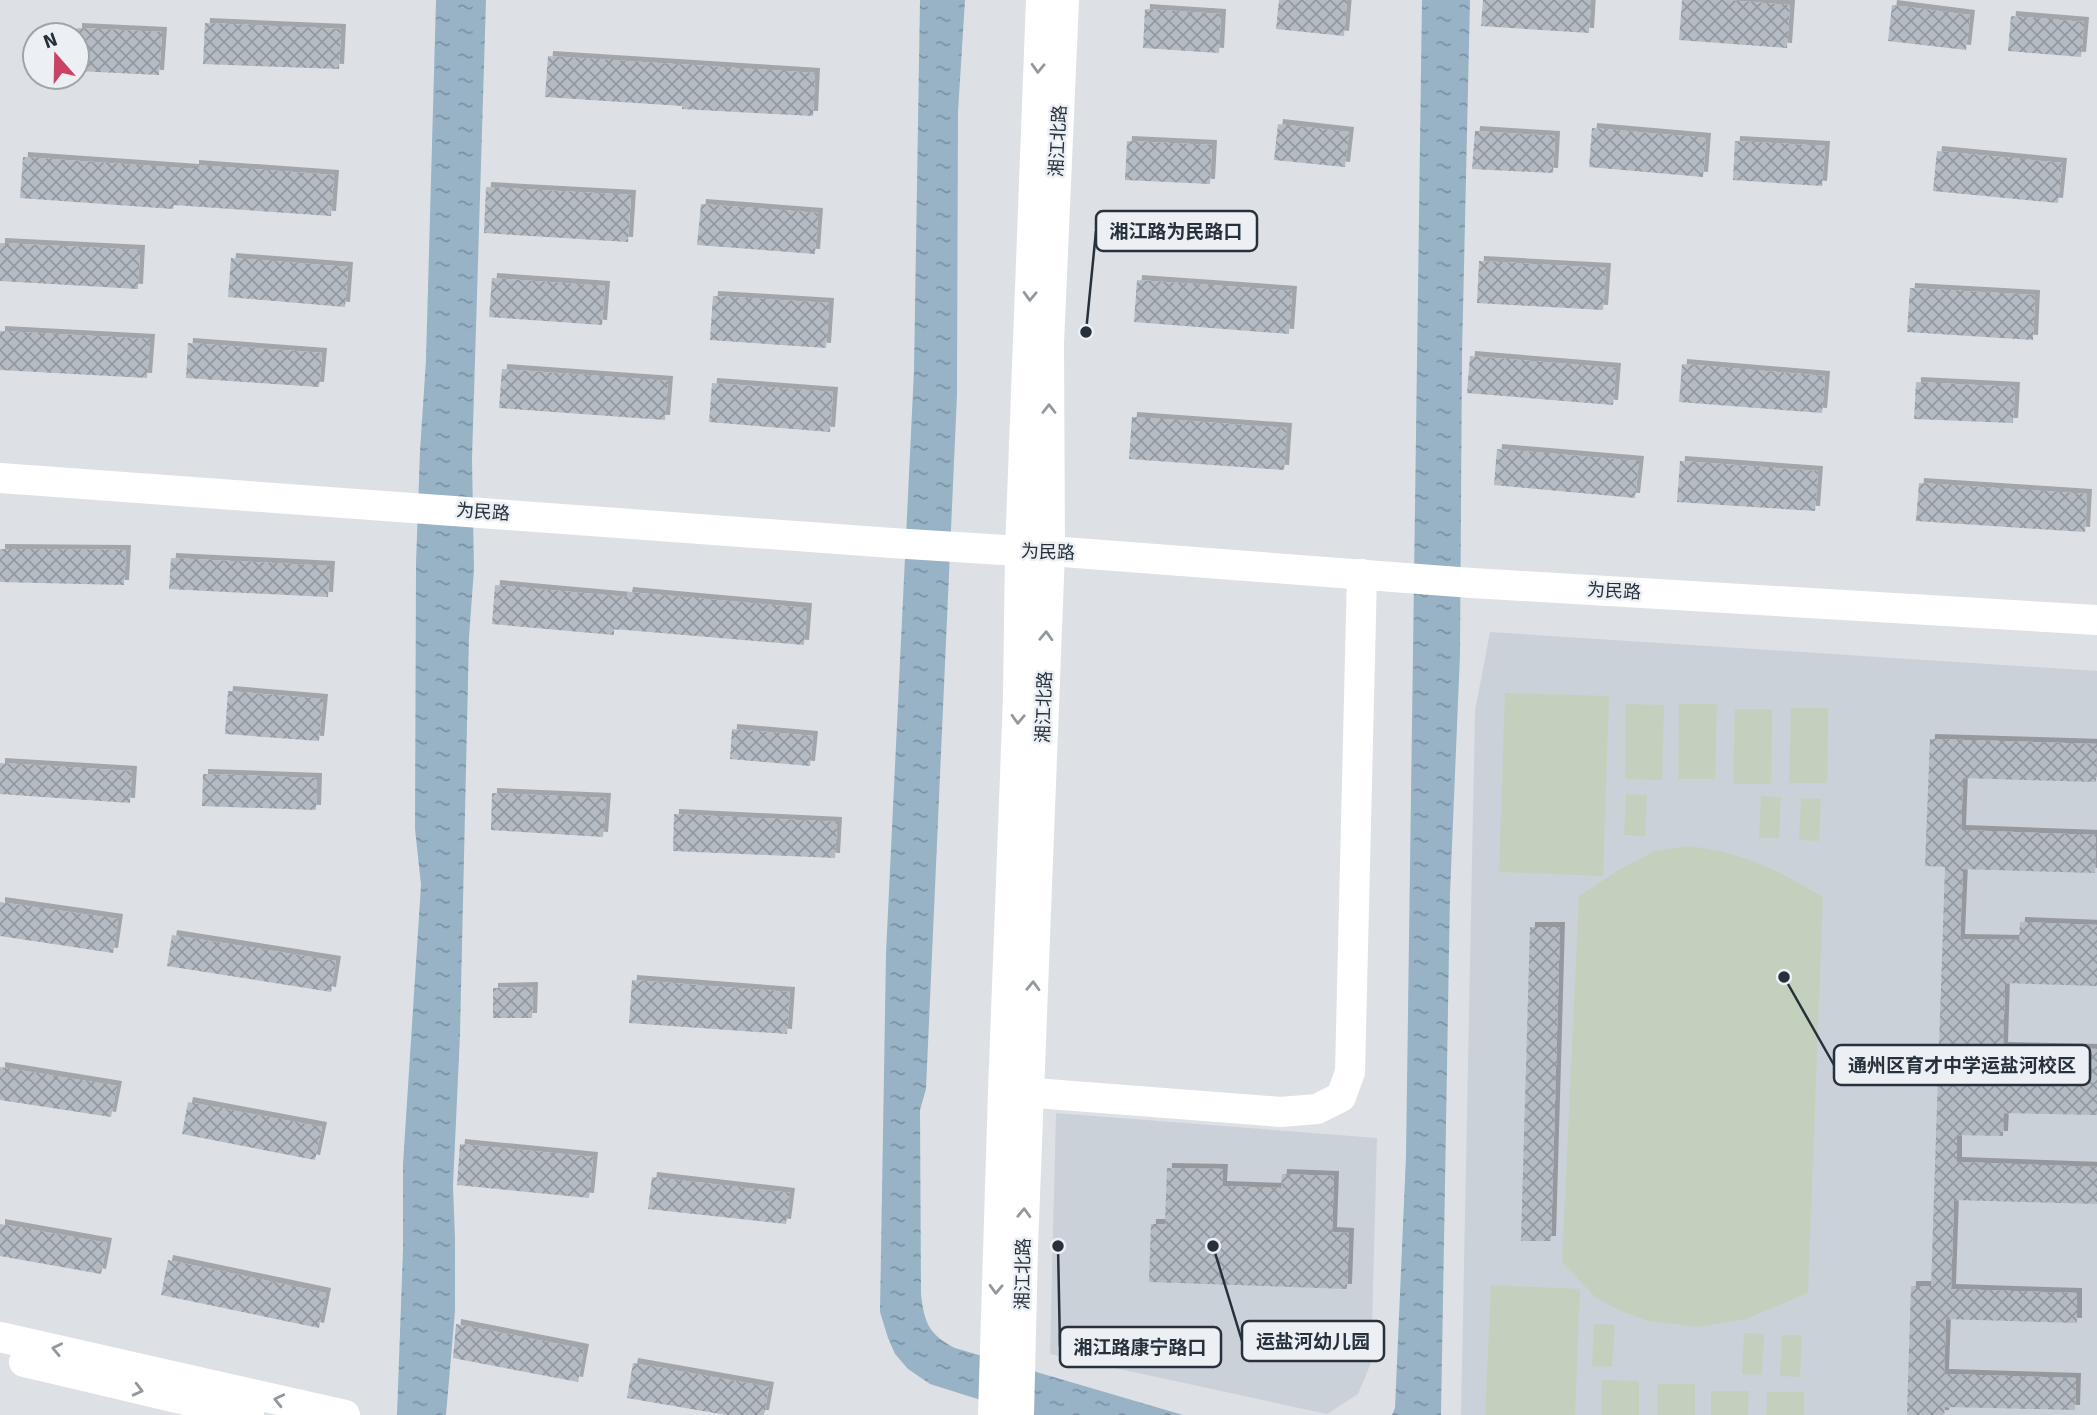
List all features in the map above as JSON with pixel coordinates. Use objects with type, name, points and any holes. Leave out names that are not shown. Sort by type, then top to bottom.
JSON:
[{"type":"street","name":"湘江北路","points":[[1035,551],[1041,0]]},
{"type":"street","name":"湘江北路","points":[[1002,1412],[1008,1352],[1016,1092],[1018,697],[1035,551],[1049,343],[1064,0]]},
{"type":"street","name":"为民路","points":[[0,478],[1472,583],[2097,620]]},
{"type":"street","points":[[1016,1092],[1281,1112],[1317,1109],[1341,1097],[1350,1072],[1362,574]]},
{"type":"street","points":[[0,1337],[345,1415]]},
{"type":"street","points":[[0,1356],[249,1415]]},
{"type":"shaded area","points":[[1490,632],[2097,671],[2097,1415],[1461,1415],[1475,711]]},
{"type":"shaded area","points":[[1056,1113],[1377,1138],[1371,1363],[1358,1394],[1327,1414],[1050,1354]]},
{"type":"green space","points":[[1505,693],[1609,696],[1603,876],[1499,872]]},
{"type":"green space","points":[[1626,704],[1664,705],[1662,780],[1625,779]]},
{"type":"green space","points":[[1679,704],[1717,704],[1715,779],[1678,779]]},
{"type":"green space","points":[[1791,708],[1828,708],[1827,783],[1789,783]]},
{"type":"green space","points":[[1735,709],[1772,709],[1771,784],[1733,784]]},
{"type":"green space","points":[[1626,794],[1647,795],[1645,836],[1624,835]]},
{"type":"green space","points":[[1761,796],[1781,797],[1779,838],[1759,838]]},
{"type":"green space","points":[[1801,798],[1821,799],[1819,841],[1799,840]]},
{"type":"green space","points":[[1688,846],[1726,853],[1758,863],[1823,897],[1808,1293],[1746,1319],[1697,1327],[1648,1321],[1621,1311],[1596,1298],[1562,1262],[1579,896],[1622,868],[1655,851]]},
{"type":"green space","points":[[1491,1285],[1580,1289],[1575,1415],[1485,1415]]},
{"type":"green space","points":[[1594,1324],[1615,1325],[1612,1367],[1592,1366]]},
{"type":"green space","points":[[1744,1333],[1764,1334],[1762,1375],[1742,1374]]},
{"type":"green space","points":[[1782,1335],[1802,1335],[1800,1377],[1780,1376]]},
{"type":"green space","points":[[1602,1380],[1639,1381],[1639,1415],[1601,1415]]},
{"type":"green space","points":[[1658,1384],[1695,1384],[1695,1415],[1657,1415]]},
{"type":"green space","points":[[1711,1391],[1749,1391],[1748,1415],[1711,1415]]},
{"type":"green space","points":[[1767,1392],[1804,1392],[1804,1415],[1766,1415]]},
{"type":"water","points":[[436,0],[486,0],[472,459],[474,569],[469,637],[460,1034],[453,1186],[455,1311],[446,1415],[397,1415],[403,1164],[421,885],[415,829],[416,563],[426,360]]},
{"type":"water","points":[[920,0],[965,0],[958,112],[957,395],[926,1089],[920,1110],[922,1304],[929,1327],[939,1338],[955,1348],[1183,1415],[1028,1415],[930,1384],[908,1369],[895,1354],[880,1312],[886,953],[914,370]]},
{"type":"water","points":[[1422,0],[1470,0],[1462,355],[1460,654],[1450,894],[1441,1415],[1392,1415],[1395,1408],[1406,1156]]},
{"type":"building","points":[[1279,0],[1347,0],[1344,36],[1276,29]]},
{"type":"building","points":[[1483,0],[1591,0],[1589,33],[1481,26]]},
{"type":"building","points":[[1682,0],[1790,5],[1787,48],[1679,40]]},
{"type":"building","points":[[1892,5],[1970,15],[1966,50],[1888,41]]},
{"type":"building","points":[[1145,9],[1221,14],[1219,53],[1143,48]]},
{"type":"building","points":[[2011,16],[2084,22],[2081,57],[2008,51]]},
{"type":"building","points":[[205,23],[341,29],[339,69],[203,64]]},
{"type":"building","points":[[91,29],[162,32],[159,75],[91,72]]},
{"type":"building","points":[[548,56],[815,73],[813,116],[682,109],[682,106],[545,97]]},
{"type":"building","points":[[1278,124],[1349,132],[1345,167],[1274,160]]},
{"type":"building","points":[[1592,128],[1706,138],[1703,177],[1589,167]]},
{"type":"building","points":[[1475,131],[1555,136],[1553,173],[1472,169]]},
{"type":"building","points":[[1127,141],[1212,145],[1210,184],[1125,180]]},
{"type":"building","points":[[1735,141],[1825,146],[1822,186],[1733,180]]},
{"type":"building","points":[[1937,151],[2062,163],[2058,203],[1933,191]]},
{"type":"building","points":[[23,157],[334,175],[331,216],[174,205],[173,209],[20,198]]},
{"type":"building","points":[[486,187],[631,195],[628,242],[484,233]]},
{"type":"building","points":[[701,204],[818,213],[815,254],[697,245]]},
{"type":"building","points":[[0,243],[140,250],[138,289],[0,281]]},
{"type":"building","points":[[231,258],[348,267],[345,307],[228,297]]},
{"type":"building","points":[[1479,261],[1606,268],[1603,310],[1477,303]]},
{"type":"building","points":[[492,278],[605,286],[602,325],[489,317]]},
{"type":"building","points":[[1137,280],[1292,291],[1289,334],[1134,322]]},
{"type":"building","points":[[1910,288],[2035,295],[2033,340],[1907,332]]},
{"type":"building","points":[[713,296],[829,303],[826,348],[710,340]]},
{"type":"building","points":[[0,331],[150,339],[147,378],[0,370]]},
{"type":"building","points":[[188,343],[322,353],[319,387],[186,378]]},
{"type":"building","points":[[1470,356],[1616,368],[1613,405],[1467,393]]},
{"type":"building","points":[[1682,364],[1825,376],[1822,413],[1679,402]]},
{"type":"building","points":[[502,369],[668,381],[665,420],[499,408]]},
{"type":"building","points":[[1916,382],[2015,387],[2013,423],[1914,419]]},
{"type":"building","points":[[712,383],[833,392],[830,432],[709,422]]},
{"type":"building","points":[[1132,417],[1287,428],[1284,470],[1129,459]]},
{"type":"building","points":[[1497,449],[1639,461],[1635,498],[1494,485]]},
{"type":"building","points":[[1680,461],[1818,471],[1815,511],[1677,502]]},
{"type":"building","points":[[1919,483],[2087,494],[2085,532],[1916,521]]},
{"type":"building","points":[[0,549],[126,550],[124,585],[0,582]]},
{"type":"building","points":[[171,558],[330,566],[328,597],[169,589]]},
{"type":"building","points":[[495,585],[627,597],[628,592],[807,608],[804,645],[614,629],[614,635],[492,624]]},
{"type":"building","points":[[228,691],[323,699],[319,741],[225,734]]},
{"type":"building","points":[[732,729],[813,736],[810,766],[730,759]]},
{"type":"building","points":[[1930,739],[2097,744],[2096,782],[1963,778],[1961,830],[2096,835],[2095,873],[1963,869],[1960,939],[2019,940],[2020,922],[2097,925],[2097,986],[2005,983],[2003,1047],[2097,1049],[2097,1115],[2004,1113],[2003,1136],[1957,1135],[1957,1162],[2097,1167],[2097,1204],[1954,1200],[1951,1289],[2077,1293],[2077,1323],[1946,1319],[1944,1374],[2076,1378],[2075,1410],[1945,1407],[1944,1415],[1907,1415],[1911,1286],[1931,1286],[1945,867],[1925,866]]},
{"type":"building","points":[[0,763],[132,771],[130,803],[0,794]]},
{"type":"building","points":[[203,774],[317,778],[316,810],[202,806]]},
{"type":"building","points":[[492,793],[606,798],[603,837],[491,830]]},
{"type":"building","points":[[674,814],[837,822],[835,858],[673,851]]},
{"type":"building","points":[[0,902],[118,919],[113,953],[0,936]]},
{"type":"building","points":[[1530,927],[1560,927],[1551,1241],[1521,1241]]},
{"type":"building","points":[[172,935],[336,961],[331,992],[167,966]]},
{"type":"building","points":[[632,980],[790,992],[787,1034],[629,1023]]},
{"type":"building","points":[[533,987],[532,1018],[493,1018],[493,988]]},
{"type":"building","points":[[0,1067],[117,1086],[111,1117],[0,1100]]},
{"type":"building","points":[[188,1102],[322,1127],[315,1160],[182,1134]]},
{"type":"building","points":[[460,1144],[593,1157],[589,1198],[457,1185]]},
{"type":"building","points":[[1167,1168],[1223,1169],[1222,1186],[1281,1188],[1282,1174],[1334,1176],[1332,1232],[1349,1233],[1347,1289],[1149,1282],[1151,1224],[1165,1224]]},
{"type":"building","points":[[652,1177],[790,1193],[786,1224],[648,1209]]},
{"type":"building","points":[[0,1224],[107,1243],[101,1274],[0,1256]]},
{"type":"building","points":[[168,1260],[326,1293],[319,1328],[161,1295]]},
{"type":"building","points":[[456,1324],[584,1349],[578,1382],[453,1358]]},
{"type":"building","points":[[633,1363],[769,1387],[764,1415],[726,1415],[627,1398]]},
{"type":"place","name":"湘江路为民路口","points":[[1086,332]]},
{"type":"place","name":"通州区育才中学运盐河校区","points":[[1784,977]]},
{"type":"place","name":"湘江路康宁路口","points":[[1058,1246]]},
{"type":"place","name":"运盐河幼儿园","points":[[1213,1246]]}]
